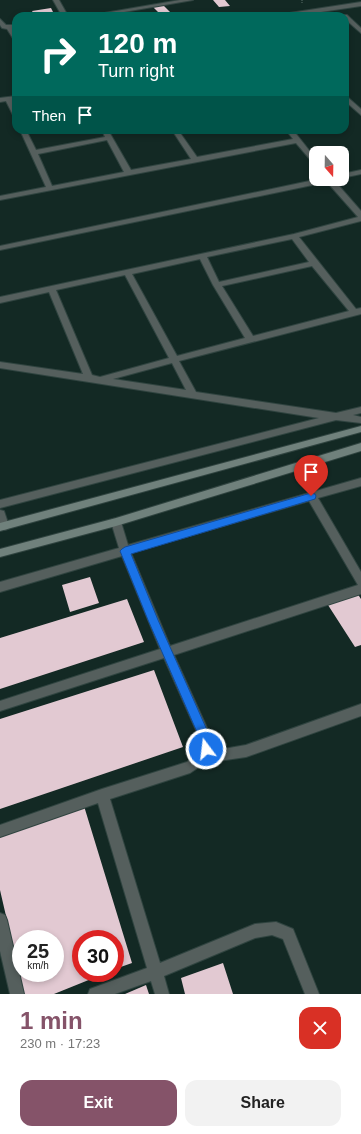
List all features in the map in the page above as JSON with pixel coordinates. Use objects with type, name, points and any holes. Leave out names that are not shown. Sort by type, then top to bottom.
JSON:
[{"type":"street","points":[[56,0],[63,12]]},
{"type":"street","points":[[116,12],[190,0]]},
{"type":"street","points":[[310,12],[361,4]]},
{"type":"street","points":[[336,8],[340,12]]},
{"type":"street","points":[[349,20],[361,31]]},
{"type":"street","points":[[0,21],[4,27],[12,28]]},
{"type":"street","points":[[9,28],[12,33]]},
{"type":"street","points":[[0,100],[12,98]]},
{"type":"street","points":[[8,99],[12,106]]},
{"type":"street","points":[[350,99],[361,113]]},
{"type":"street","points":[[26,134],[50,188]]},
{"type":"street","points":[[107,134],[128,172]]},
{"type":"street","points":[[178,134],[195,159]]},
{"type":"street","points":[[293,134],[309,153]]},
{"type":"street","points":[[33,153],[109,138]]},
{"type":"street","points":[[0,198],[298,140]]},
{"type":"street","points":[[349,175],[361,172]]},
{"type":"street","points":[[0,248],[309,183]]},
{"type":"street","points":[[0,300],[52,290],[294,236],[361,217],[335,186]]},
{"type":"street","points":[[100,379],[358,312],[314,263],[294,236]]},
{"type":"street","points":[[202,256],[217,285],[250,339]]},
{"type":"street","points":[[217,285],[314,263]]},
{"type":"street","points":[[128,273],[193,395]]},
{"type":"street","points":[[52,290],[88,376]]},
{"type":"street","points":[[0,365],[88,376],[193,395],[361,420]]},
{"type":"street","points":[[0,504],[361,410]]},
{"type":"street","points":[[0,514],[2,527],[361,429]]},
{"type":"street","points":[[0,553],[116,522],[361,447]]},
{"type":"street","points":[[0,588],[361,482]]},
{"type":"street","points":[[311,496],[361,582]]},
{"type":"street","points":[[116,522],[125,551],[167,652],[206,739],[206,749],[202,758]]},
{"type":"street","points":[[0,706],[361,589]]},
{"type":"street","points":[[0,831],[102,795],[190,767],[202,758],[246,751],[361,710]]},
{"type":"street","points":[[102,795],[154,972],[162,994]]},
{"type":"street","points":[[0,920],[17,994]]},
{"type":"street","points":[[95,994],[255,931],[270,927],[281,929],[288,934],[312,994]]},
{"type":"building","points":[[213,0],[225,0],[230,6],[219,7]]},
{"type":"building","points":[[163,5],[170,12],[158,12],[153,7]]},
{"type":"building","points":[[51,8],[53,12],[33,12]]},
{"type":"building","points":[[90,577],[99,603],[70,612],[62,585]]},
{"type":"building","points":[[357,593],[361,599],[361,645],[355,647],[328,605]]},
{"type":"building","points":[[127,599],[144,642],[0,689],[0,638]]},
{"type":"building","points":[[154,670],[183,747],[0,809],[0,719]]},
{"type":"building","points":[[84,806],[122,930],[72,930],[72,982],[84,982],[54,994],[24,994],[21,982],[64,982],[64,930],[12,930],[12,942],[0,890],[0,836]]},
{"type":"building","points":[[124,937],[132,963],[124,966]]},
{"type":"building","points":[[223,963],[233,994],[185,994],[181,978]]},
{"type":"building","points":[[146,985],[149,994],[125,994]]},
{"type":"route","points":[[206,749],[206,739],[153,620],[125,551],[311,496]]}]
